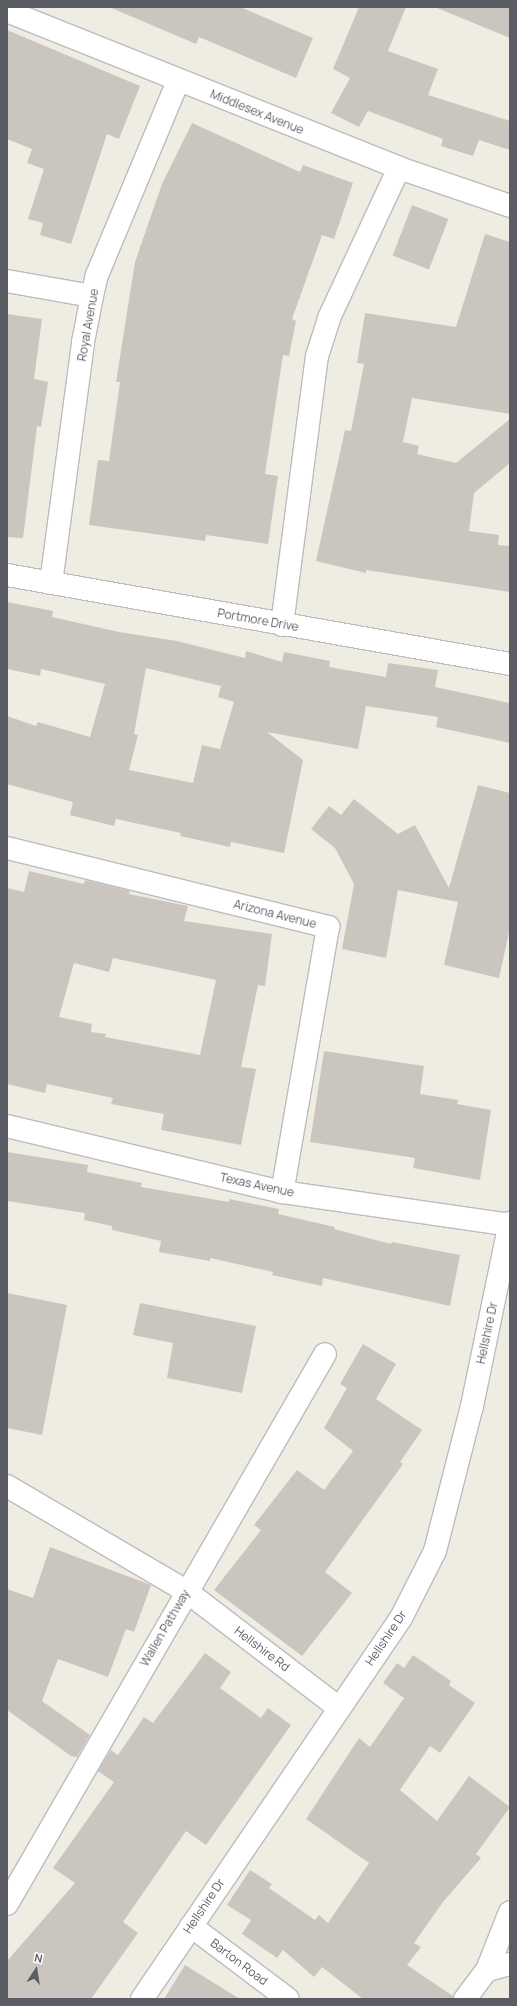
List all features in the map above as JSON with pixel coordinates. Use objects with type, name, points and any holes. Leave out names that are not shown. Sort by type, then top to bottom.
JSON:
[{"type":"street","name":"Middlesex Avenue","points":[[7,11],[178,81],[399,168],[510,206]]},
{"type":"street","name":"Royal Avenue","points":[[51,583],[83,342],[97,275],[178,81]]},
{"type":"street","points":[[282,625],[317,356],[329,318],[399,168]]},
{"type":"street","points":[[7,281],[92,296]]},
{"type":"street","name":"Portmore Drive","points":[[7,575],[282,625],[510,664]]},
{"type":"street","name":"Arizona Avenue","points":[[7,848],[328,927],[282,1192]]},
{"type":"street","name":"Texas Avenue","points":[[7,1126],[282,1192],[510,1224]]},
{"type":"street","name":"Hellshire Dr","points":[[142,1999],[338,1708],[401,1618],[435,1551],[472,1406],[510,1224]]},
{"type":"street","name":"Wallen Pathway","points":[[7,1904],[186,1591],[325,1354]]},
{"type":"street","name":"Hellshire Rd","points":[[7,1486],[186,1591],[338,1708]]},
{"type":"street","points":[[465,1999],[487,1970],[510,1912]]},
{"type":"street","name":"Barton Road","points":[[191,1926],[288,1999]]},
{"type":"street","points":[[487,1970],[510,1964]]},
{"type":"building","points":[[109,7],[240,7],[313,38],[296,78],[199,37],[196,44]]},
{"type":"building","points":[[359,7],[406,7],[388,51],[438,69],[428,95],[510,121],[510,150],[479,140],[473,156],[441,146],[443,139],[368,111],[359,127],[331,113],[350,78],[333,69]]},
{"type":"building","points":[[437,7],[510,7],[510,38],[437,8]]},
{"type":"building","points":[[7,30],[140,86],[119,139],[107,134],[71,244],[40,235],[43,223],[28,219],[44,169],[27,163],[32,149],[7,139]]},
{"type":"building","points":[[192,123],[300,172],[303,165],[353,183],[334,239],[322,235],[292,319],[296,321],[289,356],[283,355],[265,474],[278,476],[268,544],[206,535],[205,541],[89,525],[98,460],[109,461],[120,382],[116,382],[135,262],[162,184]]},
{"type":"building","points":[[412,205],[448,219],[429,269],[393,255]]},
{"type":"building","points":[[485,234],[510,242],[510,414],[412,398],[403,442],[419,446],[417,454],[456,463],[510,419],[510,463],[474,493],[469,531],[499,535],[498,545],[510,546],[510,592],[366,570],[366,573],[316,561],[345,430],[351,431],[364,364],[357,363],[365,313],[456,327]]},
{"type":"building","points":[[7,314],[42,319],[34,379],[48,382],[41,427],[37,426],[23,538],[7,537]]},
{"type":"building","points":[[7,602],[53,611],[52,617],[119,632],[177,641],[245,658],[246,651],[282,662],[284,652],[330,661],[329,667],[386,677],[388,663],[438,670],[435,687],[510,703],[510,743],[436,727],[438,717],[366,706],[358,749],[267,732],[303,760],[284,853],[231,842],[230,847],[180,836],[181,833],[116,819],[114,826],[70,815],[73,802],[7,784],[7,716],[36,726],[38,722],[90,737],[105,684],[41,669],[40,676],[7,669]],"holes":[[[146,668],[221,686],[218,697],[234,702],[220,749],[202,745],[193,783],[129,770],[138,735],[134,734]]]},
{"type":"building","points":[[478,785],[510,793],[510,928],[499,978],[444,965],[458,902],[398,890],[386,958],[342,949],[354,884],[335,848],[311,829],[329,806],[341,815],[354,799],[398,834],[415,825],[449,888]]},
{"type":"building","points":[[29,871],[84,884],[85,880],[130,891],[129,894],[188,906],[184,921],[272,934],[265,986],[258,985],[241,1067],[256,1069],[241,1145],[161,1130],[164,1114],[111,1104],[113,1098],[47,1084],[45,1093],[7,1084],[7,888],[24,892]],"holes":[[[113,958],[216,980],[200,1055],[105,1037],[106,1034],[91,1032],[92,1024],[59,1017],[74,963],[109,972]]]},
{"type":"building","points":[[324,1051],[424,1066],[420,1094],[458,1100],[457,1104],[491,1110],[480,1180],[413,1168],[415,1158],[310,1142]]},
{"type":"building","points":[[7,1152],[88,1165],[87,1172],[142,1183],[141,1187],[229,1202],[229,1199],[279,1209],[278,1214],[335,1227],[334,1229],[391,1244],[392,1242],[460,1255],[450,1306],[323,1278],[322,1286],[272,1275],[273,1272],[210,1258],[210,1261],[159,1252],[161,1241],[112,1230],[112,1226],[84,1220],[85,1213],[7,1201]]},
{"type":"building","points":[[7,1293],[67,1305],[42,1435],[7,1428]]},
{"type":"building","points":[[140,1303],[256,1326],[242,1393],[167,1378],[173,1343],[133,1335]]},
{"type":"building","points":[[363,1344],[396,1364],[376,1399],[422,1430],[400,1462],[403,1464],[325,1572],[352,1593],[302,1656],[214,1590],[261,1530],[254,1525],[297,1470],[324,1490],[353,1451],[324,1428],[347,1388],[340,1384]]},
{"type":"building","points":[[50,1547],[151,1585],[134,1632],[126,1629],[108,1677],[58,1659],[42,1701],[90,1735],[77,1757],[71,1756],[7,1710],[7,1589],[33,1598]]},
{"type":"building","points":[[205,1653],[231,1672],[220,1688],[261,1718],[268,1708],[291,1725],[206,1845],[186,1831],[123,1922],[138,1933],[91,1999],[7,1999],[7,1961],[75,1883],[53,1868],[114,1782],[98,1771],[111,1750],[118,1755],[144,1717],[153,1723]]},
{"type":"building","points":[[413,1655],[451,1681],[449,1685],[475,1703],[440,1753],[430,1746],[400,1790],[437,1821],[469,1776],[510,1807],[476,1854],[481,1858],[443,1902],[414,1943],[421,1947],[407,1965],[453,1996],[453,1999],[363,1999],[322,1967],[314,1977],[283,1950],[277,1958],[242,1934],[251,1920],[227,1905],[250,1870],[272,1884],[269,1888],[315,1920],[319,1915],[328,1923],[369,1863],[306,1819],[359,1738],[370,1747],[404,1698],[383,1683],[397,1663],[404,1668]]},
{"type":"building","points":[[185,1965],[240,1999],[164,1999]]}]
